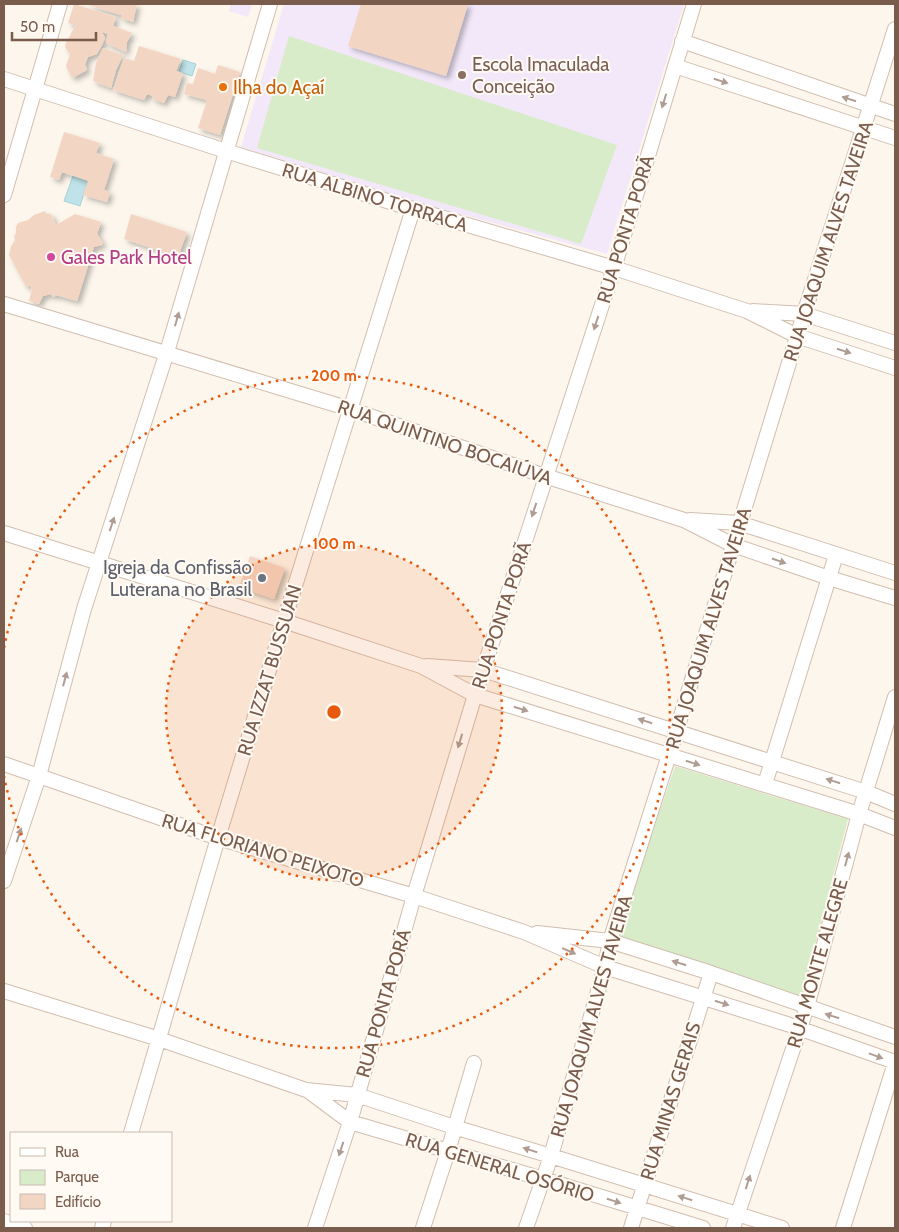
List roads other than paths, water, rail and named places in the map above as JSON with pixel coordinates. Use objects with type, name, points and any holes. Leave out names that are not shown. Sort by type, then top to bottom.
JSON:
[{"type":"street","points":[[4,196],[60,4]]},
{"type":"street","points":[[4,881],[40,776],[84,609],[167,352],[270,4]]},
{"type":"street","name":"RUA PONTA PORÃ","points":[[315,1228],[350,1122],[414,896],[475,695],[614,268],[694,4]]},
{"type":"street","name":"RUA JOAQUIM ALVES TAVEIRA","points":[[526,1228],[551,1156],[605,967],[610,941],[797,336],[895,29]]},
{"type":"street","points":[[682,41],[895,114]]},
{"type":"street","points":[[675,66],[895,138]]},
{"type":"street","name":"RUA ALBINO TORRACA","points":[[4,79],[226,151],[614,268],[747,311],[797,336],[895,368]]},
{"type":"street","name":"RUA IZZAT BUSSUAN","points":[[131,1132],[284,621],[414,209]]},
{"type":"street","name":"RUA QUINTINO BOCAIÚVA","points":[[4,304],[350,409],[546,476],[684,520],[733,545],[829,578],[895,598]]},
{"type":"street","name":"RUA ALBINO TORRACA","points":[[747,311],[804,314],[895,343]]},
{"type":"street","name":"RUA QUINTINO BOCAIÚVA","points":[[684,520],[739,523],[895,573]]},
{"type":"street","points":[[4,533],[421,666],[475,695],[859,814],[895,828]]},
{"type":"street","points":[[764,784],[836,555]]},
{"type":"street","points":[[421,666],[483,670],[866,792],[895,804]]},
{"type":"street","name":"RUA MONTE ALEGRE","points":[[733,1228],[807,1007],[859,814],[895,697]]},
{"type":"street","name":"RUA FLORIANO PEIXOTO","points":[[4,764],[218,838],[414,896],[524,932],[605,967],[799,1028],[895,1063]]},
{"type":"street","name":"RUA FLORIANO PEIXOTO","points":[[524,932],[610,941],[710,973],[895,1037]]},
{"type":"street","name":"RUA MINAS GERAIS","points":[[631,1228],[710,973]]},
{"type":"street","name":"RUA GENERAL OSÓRIO","points":[[4,991],[159,1039],[306,1090],[357,1095],[454,1127],[782,1228]]},
{"type":"street","points":[[423,1228],[474,1063]]},
{"type":"street","points":[[842,1228],[895,1063]]},
{"type":"street","name":"RUA GENERAL OSÓRIO","points":[[306,1090],[350,1122],[702,1228]]},
{"type":"street","points":[[4,1222],[25,1228]]},
{"type":"water","points":[[183,60],[196,64],[192,76],[179,72]]},
{"type":"water","points":[[73,176],[88,181],[80,206],[64,201]]},
{"type":"place","name":"Escola Imaculada Conceição","points":[[462,75]]},
{"type":"place","name":"Ilha do Açaí","points":[[223,87]]},
{"type":"place","name":"Gales Park Hotel","points":[[51,257]]},
{"type":"place","name":"Igreja da Confissão Luterana no Brasil","points":[[262,578]]}]
